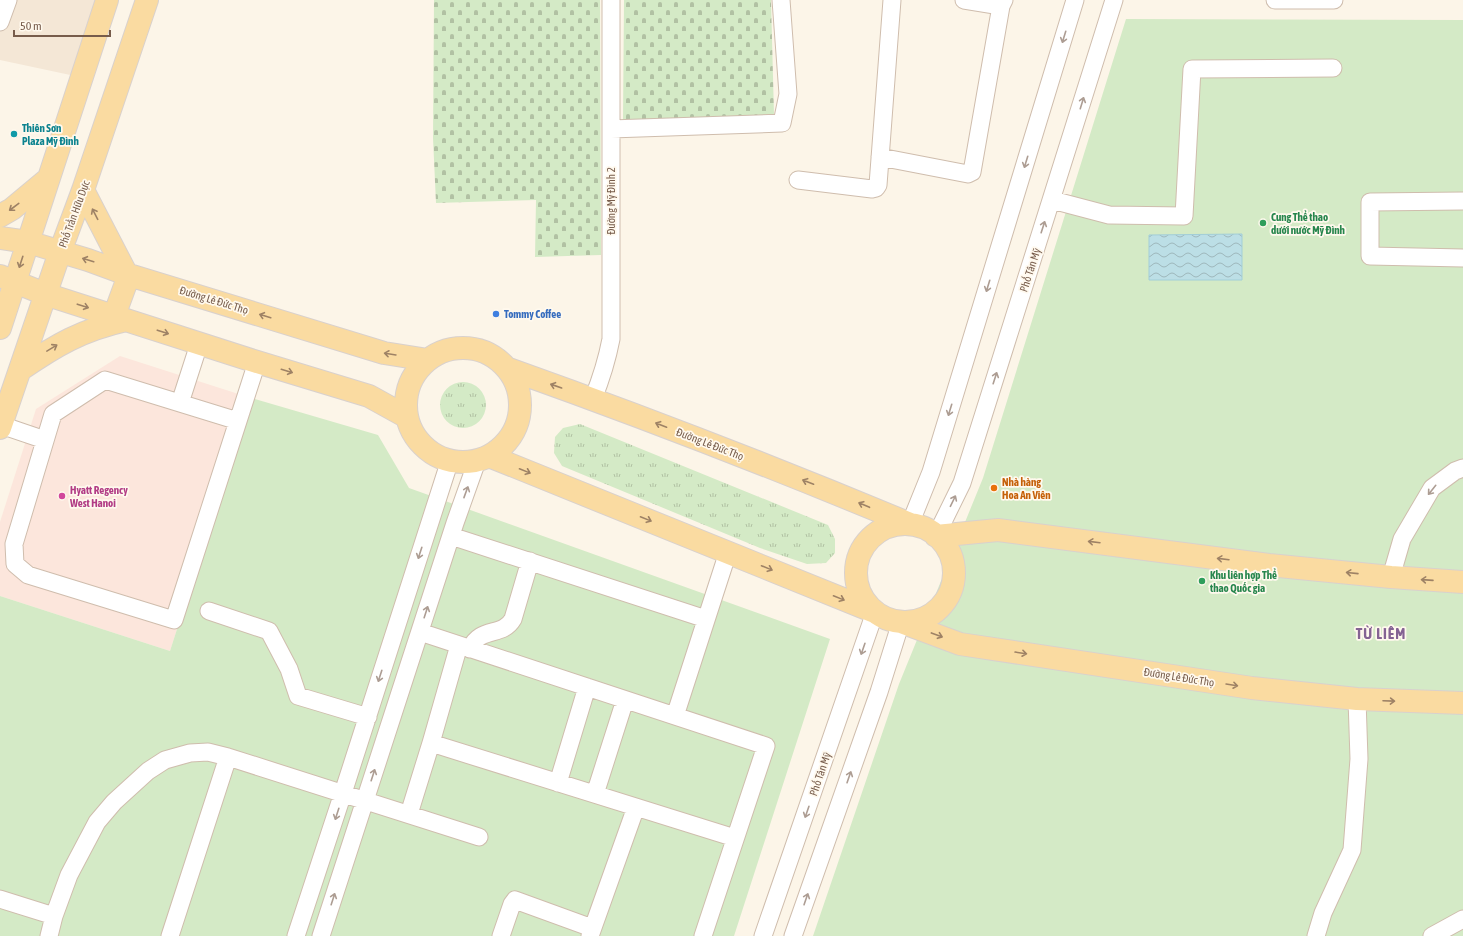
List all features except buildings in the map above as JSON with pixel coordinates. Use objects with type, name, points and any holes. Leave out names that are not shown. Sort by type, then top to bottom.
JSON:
[{"type":"main road","points":[[0,328],[7,279],[28,242],[107,0]]},
{"type":"main road","name":"Phố Trần Hữu Dực","points":[[0,426],[12,377],[46,294],[83,190],[147,0]]},
{"type":"main road","points":[[0,216],[12,209],[48,179]]},
{"type":"main road","points":[[83,190],[128,274],[120,318]]},
{"type":"main road","name":"Đường Lê Đức Thọ","points":[[0,238],[28,242],[384,353],[428,360]]},
{"type":"main road","points":[[7,279],[46,294],[199,344],[369,396],[407,417]]},
{"type":"main road","points":[[12,377],[51,348],[73,337],[120,318]]},
{"type":"main road","points":[[459,348],[475,349],[491,355],[509,369],[519,392],[520,407],[518,422],[511,436],[502,448],[483,459],[458,462],[439,457],[424,447],[413,433],[407,417],[407,396],[414,376],[428,360],[443,352],[459,348]]},
{"type":"main road","name":"Đường Lê Đức Thọ","points":[[509,369],[593,399],[836,493],[910,524]]},
{"type":"main road","points":[[483,459],[728,552],[875,612]]},
{"type":"main road","points":[[903,523],[920,526],[936,536],[945,545],[952,560],[954,576],[950,592],[942,606],[929,616],[913,622],[900,622],[882,617],[869,607],[860,594],[856,578],[857,562],[863,547],[873,535],[887,527],[903,523]]},
{"type":"main road","points":[[936,536],[998,530],[1268,565],[1391,577],[1463,582]]},
{"type":"main road","name":"Đường Lê Đức Thọ","points":[[900,622],[960,644],[1252,688],[1357,699],[1463,703]]},
{"type":"street","points":[[0,22],[8,0]]},
{"type":"street","name":"Đường Mỹ Đình 2","points":[[593,399],[606,365],[611,339],[611,0]]},
{"type":"street","points":[[611,129],[782,123],[788,94],[781,0]]},
{"type":"street","points":[[798,180],[872,189],[876,188],[878,185],[892,0]]},
{"type":"street","points":[[880,157],[968,174],[972,172],[1002,3],[964,0]]},
{"type":"street","points":[[910,524],[931,472],[1075,0]]},
{"type":"street","name":"Phố Tân Mỹ","points":[[936,536],[962,483],[1114,0]]},
{"type":"street","points":[[1275,0],[1334,0]]},
{"type":"street","points":[[1052,200],[1109,215],[1184,216],[1192,69],[1333,68]]},
{"type":"street","points":[[1463,201],[1370,202],[1370,256],[1463,258]]},
{"type":"street","points":[[180,403],[199,344]]},
{"type":"street","points":[[238,421],[105,380],[53,414],[14,544],[15,564],[28,576],[174,620],[257,362]]},
{"type":"street","points":[[0,426],[45,440]]},
{"type":"street","points":[[321,936],[451,536],[483,459]]},
{"type":"street","points":[[296,936],[450,460]]},
{"type":"street","points":[[1391,577],[1402,539],[1432,488],[1454,471],[1463,468]]},
{"type":"street","points":[[451,536],[706,619]]},
{"type":"street","points":[[675,716],[728,552]]},
{"type":"street","points":[[409,814],[431,743],[464,647],[478,637],[509,626],[513,619],[530,561]]},
{"type":"street","points":[[209,611],[269,631],[289,669],[298,696],[368,717]]},
{"type":"street","name":"Phố Tân Mỹ","points":[[763,936],[875,612]]},
{"type":"street","points":[[793,936],[879,692],[900,622]]},
{"type":"street","points":[[420,632],[766,746],[703,936]]},
{"type":"street","points":[[558,783],[587,687]]},
{"type":"street","points":[[1316,936],[1323,913],[1352,850],[1359,759],[1357,699]]},
{"type":"street","points":[[595,794],[625,700]]},
{"type":"street","points":[[431,743],[735,838]]},
{"type":"street","points":[[48,936],[68,875],[97,822],[114,802],[148,771],[165,760],[190,753],[208,752],[228,757],[479,837]]},
{"type":"street","points":[[170,936],[228,757]]},
{"type":"street","points":[[501,936],[512,904],[515,900],[591,932],[636,807]]},
{"type":"street","points":[[0,899],[54,916]]},
{"type":"street","points":[[1432,936],[1463,919]]},
{"type":"shaded area","points":[[0,0],[101,0],[75,76],[0,60]]},
{"type":"shaded area","points":[[120,356],[251,398],[170,651],[0,596],[0,522],[36,409]]},
{"type":"green space","points":[[434,0],[600,0],[601,255],[535,257],[536,200],[436,203],[433,138]]},
{"type":"green space","points":[[624,0],[771,0],[774,115],[623,120]]},
{"type":"green space","name":"Khu liên hợp Thể thao Quốc gia","points":[[1126,19],[1463,20],[1463,936],[813,936],[899,684],[983,478]]},
{"type":"green space","points":[[458,382],[468,382],[476,386],[482,392],[486,400],[486,410],[482,418],[476,424],[468,428],[458,428],[450,424],[444,418],[440,410],[440,400],[444,392],[450,386]]},
{"type":"green space","points":[[251,398],[378,435],[409,488],[830,639],[734,936],[0,936],[0,596],[170,651]]},
{"type":"green space","points":[[580,424],[828,525],[835,539],[835,553],[826,563],[807,564],[760,548],[562,466],[554,453],[555,437],[563,428]]},
{"type":"water","points":[[1242,234],[1242,280],[1149,280],[1149,235]]},
{"type":"place","name":"Thiên Sơn Plaza Mỹ Đình","points":[[14,134]]},
{"type":"place","name":"Cung Thể thao dưới nước Mỹ Đình","points":[[1263,223]]},
{"type":"place","name":"Tommy Coffee","points":[[496,314]]},
{"type":"place","name":"Nhà hàng Hoa An Viên","points":[[994,488]]},
{"type":"place","name":"Hyatt Regency West Hanoi","points":[[62,496]]},
{"type":"place","name":"Khu liên hợp Thể thao Quốc gia","points":[[1202,581]]},
{"type":"district","name":"TỪ LIÊM","points":[[1381,634]]}]
